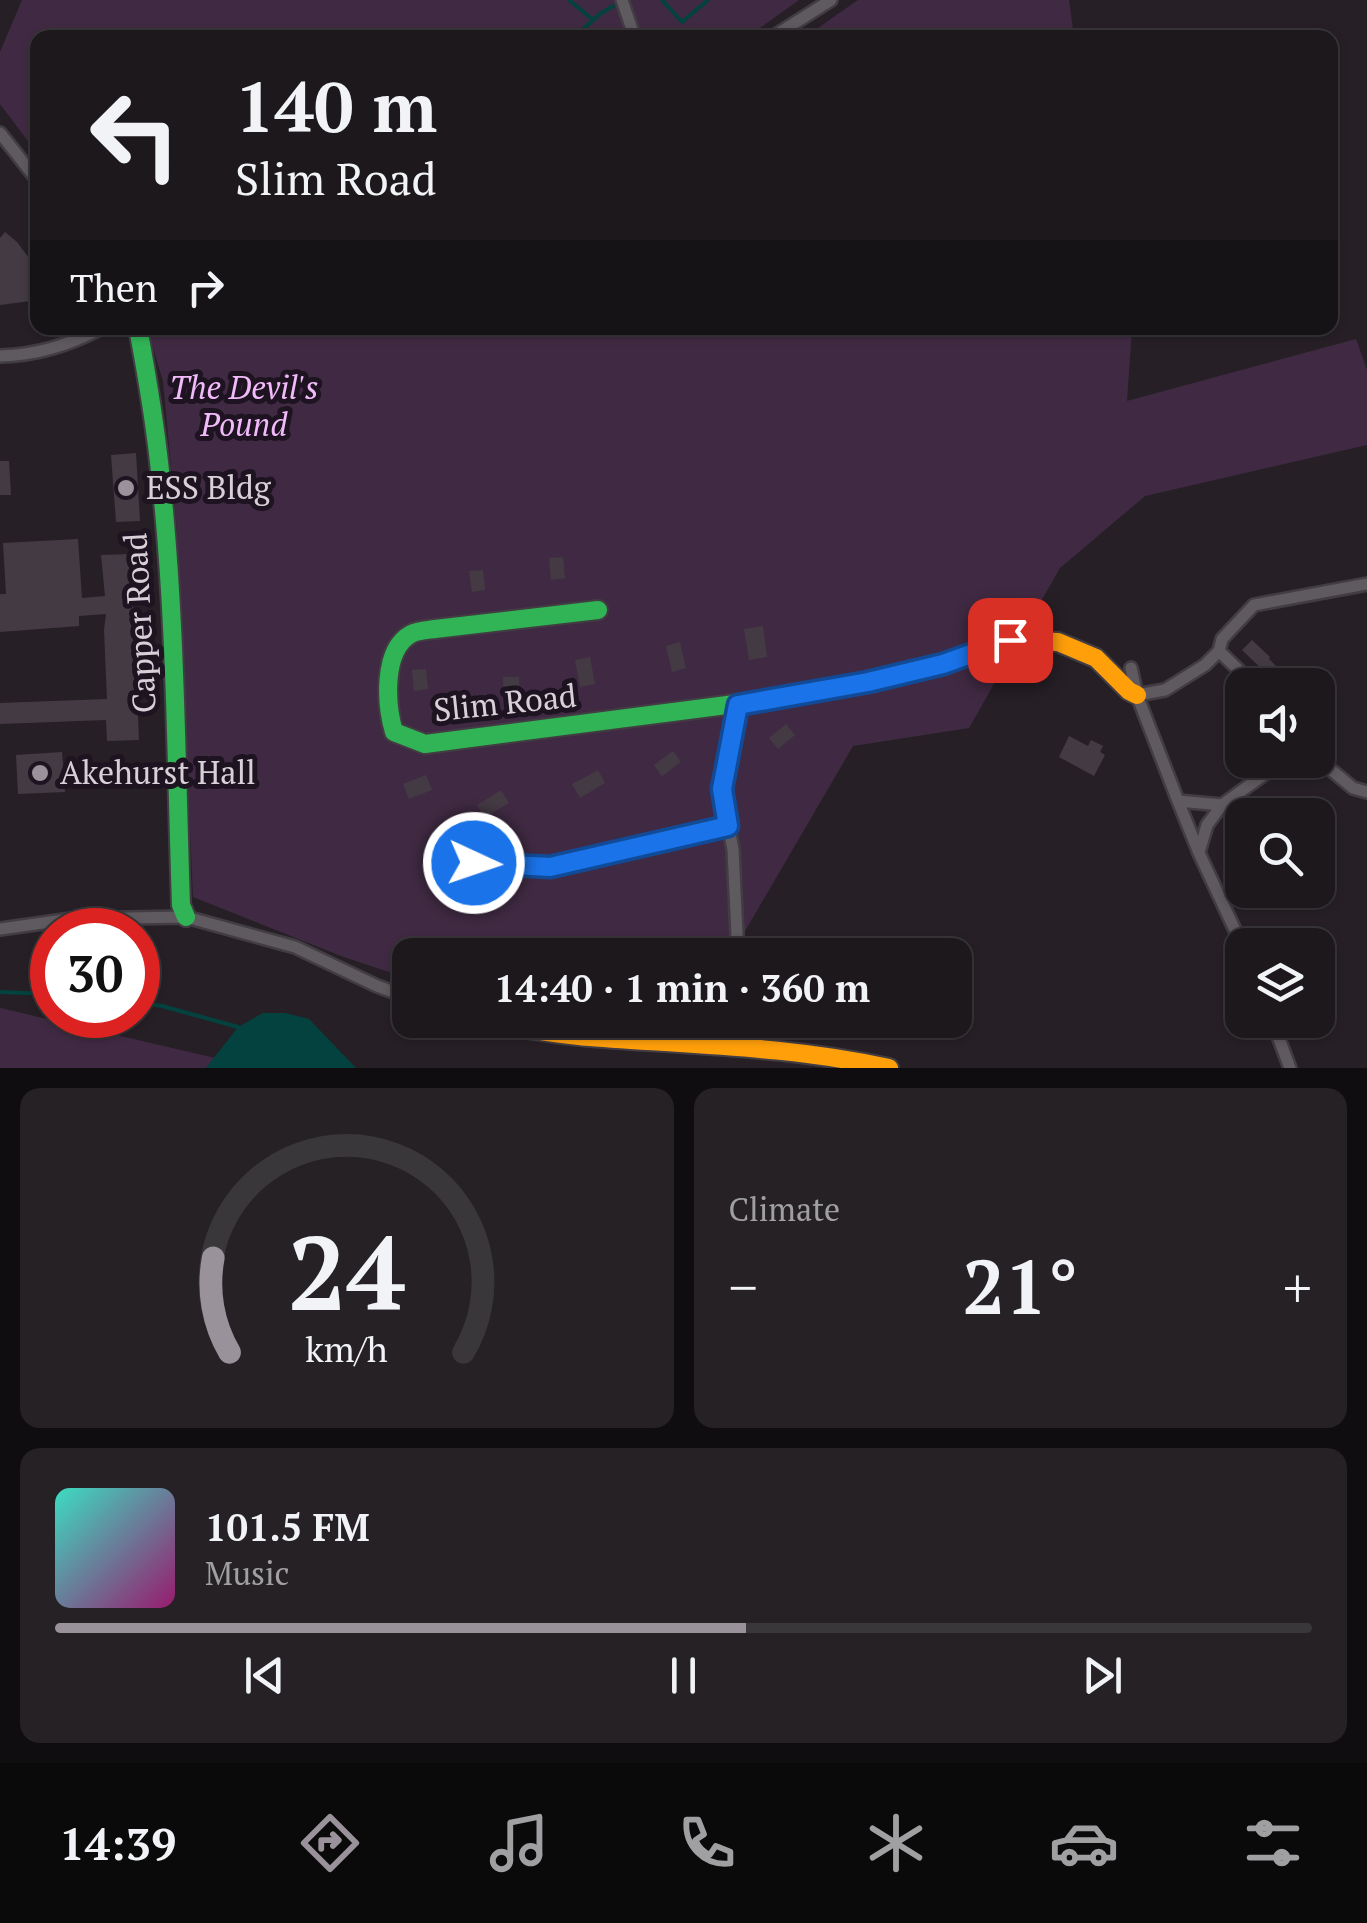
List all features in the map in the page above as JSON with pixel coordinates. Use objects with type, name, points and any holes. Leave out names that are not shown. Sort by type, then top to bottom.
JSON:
[{"type":"street","points":[[622,0],[631,30]]},
{"type":"street","points":[[784,30],[831,0]]},
{"type":"street","points":[[0,134],[30,171]]},
{"type":"street","points":[[0,356],[62,347],[87,335]]},
{"type":"street","name":"Capper Road","points":[[139,335],[149,382],[167,536],[181,904],[186,917]]},
{"type":"street","points":[[1131,668],[1137,695],[1165,690],[1220,652],[1222,639],[1254,605],[1367,584]]},
{"type":"street","name":"Slim Road","points":[[598,610],[410,634],[396,650],[387,686],[388,714],[394,732],[425,744],[738,705],[924,669],[1010,640],[1058,642],[1096,658],[1137,695],[1199,853],[1234,928]]},
{"type":"street","points":[[1220,652],[1236,668]]},
{"type":"street","points":[[736,938],[733,850],[722,789],[738,705]]},
{"type":"street","points":[[1335,773],[1353,788],[1367,792]]},
{"type":"street","points":[[1199,853],[1207,825],[1222,805],[1259,778]]},
{"type":"street","points":[[1178,801],[1222,805]]},
{"type":"street","points":[[436,861],[550,867],[728,826]]},
{"type":"street","points":[[0,928],[71,919],[186,917],[294,947],[392,991]]},
{"type":"street","points":[[616,1038],[788,1050],[889,1068]]},
{"type":"street","points":[[709,1044],[710,1038]]},
{"type":"street","points":[[1279,1038],[1290,1068]]},
{"type":"green space","points":[[22,0],[799,0],[757,30],[30,30],[30,144],[0,104],[0,52]]},
{"type":"green space","points":[[858,0],[1069,0],[1073,30],[815,30]]},
{"type":"green space","name":"The Devil's Pound","points":[[149,335],[1132,335],[1127,401],[1356,339],[1367,370],[1367,445],[1145,496],[1060,568],[969,728],[853,746],[741,938],[392,938],[392,973],[193,897],[177,530],[163,381]]},
{"type":"green space","points":[[0,1008],[30,1015],[30,1038],[129,1038],[215,1058],[206,1068],[0,1068]]},
{"type":"shaded area","points":[[263,1013],[309,1019],[356,1068],[206,1068],[238,1027]]},
{"type":"building","points":[[5,232],[30,259],[30,301],[0,305],[0,238]]},
{"type":"building","name":"ESS Bldg","points":[[136,453],[140,521],[116,522],[111,455]]},
{"type":"building","points":[[0,461],[9,461],[11,495],[0,495]]},
{"type":"building","points":[[78,539],[82,598],[105,596],[101,555],[131,554],[139,740],[107,741],[106,720],[0,724],[0,703],[107,699],[106,614],[79,616],[79,626],[0,632],[0,594],[6,594],[3,543]]},
{"type":"building","points":[[563,557],[565,578],[551,580],[549,558]]},
{"type":"building","points":[[483,570],[485,590],[472,592],[469,571]]},
{"type":"building","points":[[763,626],[767,657],[749,660],[744,629]]},
{"type":"building","points":[[1252,640],[1278,668],[1261,668],[1242,650]]},
{"type":"building","points":[[680,642],[686,668],[672,672],[666,646]]},
{"type":"building","points":[[590,657],[595,684],[580,687],[575,660]]},
{"type":"building","points":[[426,669],[428,689],[414,691],[412,670]]},
{"type":"building","points":[[503,677],[519,677],[520,702],[504,703]]},
{"type":"building","points":[[786,724],[795,735],[778,749],[769,738]]},
{"type":"building","points":[[1069,736],[1088,746],[1091,740],[1103,746],[1100,752],[1105,755],[1094,776],[1059,757]]},
{"type":"building","points":[[673,751],[681,762],[662,776],[654,765]]},
{"type":"building","name":"Akehurst Hall","points":[[62,752],[65,792],[18,794],[16,755]]},
{"type":"building","points":[[598,770],[605,783],[580,798],[572,784]]},
{"type":"building","points":[[426,775],[432,790],[409,799],[403,784]]},
{"type":"building","points":[[501,790],[509,803],[484,818],[477,805]]},
{"type":"waterway","points":[[569,0],[592,19]]},
{"type":"waterway","points":[[662,0],[682,22],[708,0]]},
{"type":"waterway","points":[[582,30],[613,6]]},
{"type":"waterway","points":[[0,992],[30,993]]},
{"type":"waterway","points":[[160,1006],[238,1027]]},
{"type":"traffic: fast","points":[[139,335],[156,435],[165,525],[175,688],[181,905],[186,917]]},
{"type":"traffic: fast","points":[[598,610],[411,634],[395,652],[391,665],[388,693],[394,732],[425,744],[758,701]]},
{"type":"traffic: slow","points":[[758,701],[943,665],[1011,640],[1058,642],[1096,658],[1137,695]]},
{"type":"traffic: slow","points":[[602,1038],[777,1051],[889,1068]]},
{"type":"place","name":"ESS Bldg","points":[[126,488]]},
{"type":"place","name":"Akehurst Hall","points":[[40,773]]},
{"type":"route","points":[[474,863],[550,867],[728,826],[722,789],[738,705],[868,682],[943,664],[1010,640]]}]
